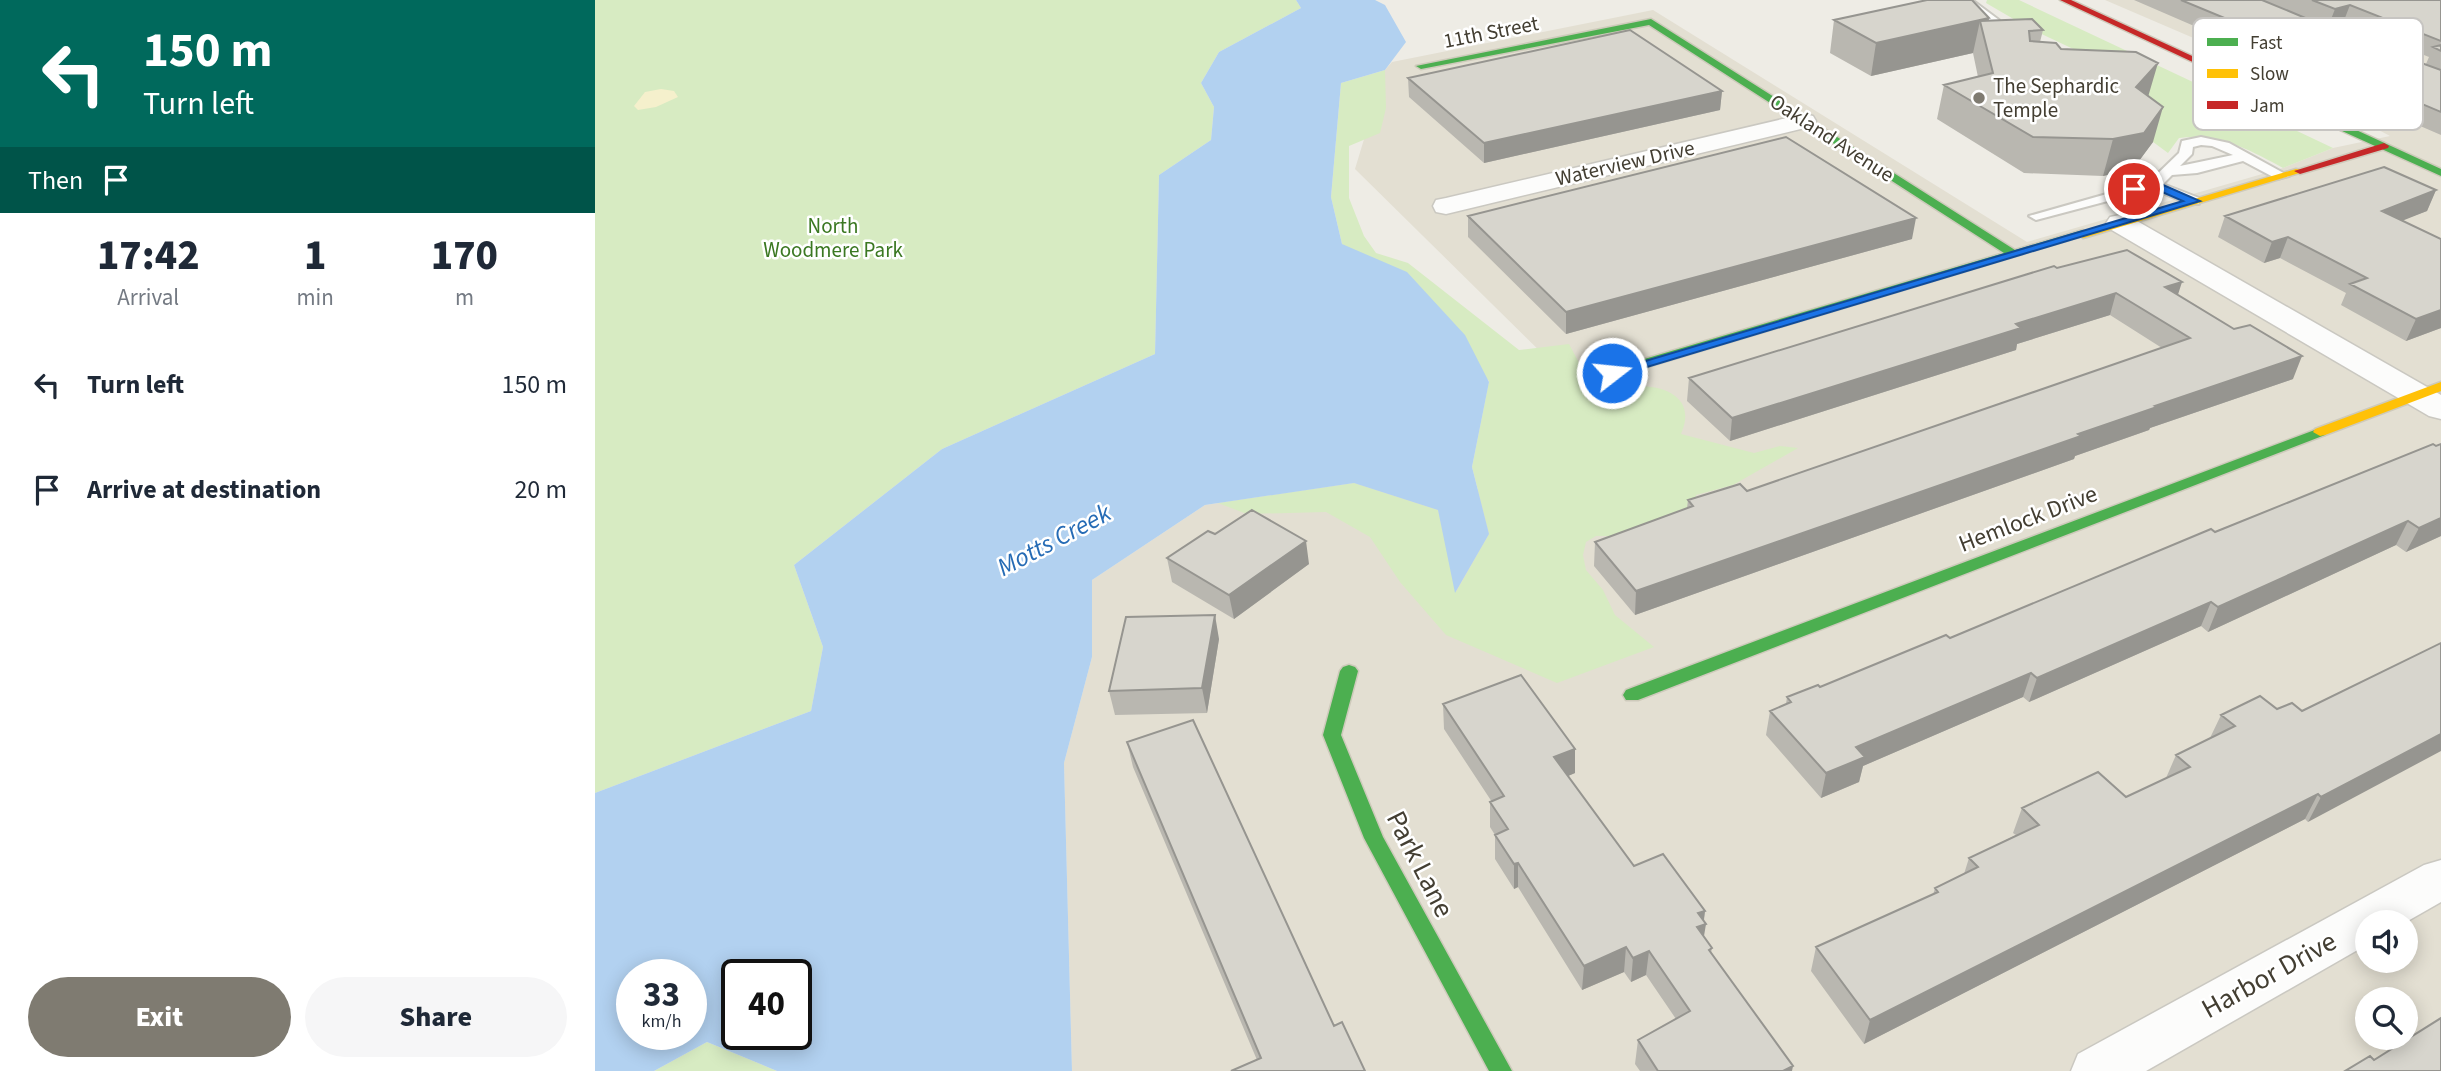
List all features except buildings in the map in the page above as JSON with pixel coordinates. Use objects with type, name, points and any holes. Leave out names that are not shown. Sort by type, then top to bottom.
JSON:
[{"type":"street","points":[[2064,0],[2193,58]]},
{"type":"street","points":[[2237,0],[2281,18]]},
{"type":"street","name":"11th Street","points":[[1421,66],[1651,22]]},
{"type":"street","name":"Oakland Avenue","points":[[1651,22],[2013,254]]},
{"type":"street","points":[[2423,76],[2441,83]]},
{"type":"street","name":"Waterview Drive","points":[[1446,206],[1804,121]]},
{"type":"street","points":[[2349,130],[2441,173]]},
{"type":"street","points":[[1612,373],[2384,146]]},
{"type":"street","points":[[2120,223],[2433,397]]},
{"type":"street","name":"Hemlock Drive","points":[[1632,695],[2433,397]]},
{"type":"street","name":"Park Lane","points":[[1349,671],[1332,735],[1374,838],[1501,1071]]},
{"type":"street","name":"Harbor Drive","points":[[2097,1071],[2441,879]]},
{"type":"lane","points":[[1965,0],[2000,23],[2005,48]]},
{"type":"lane","points":[[2036,216],[2154,185],[2185,154],[2187,144],[2199,140],[2223,143],[2270,172],[2282,176]]},
{"type":"lane","points":[[2169,171],[2197,169],[2245,156]]},
{"type":"lane","points":[[2154,185],[2194,201]]},
{"type":"shaded area","points":[[2105,0],[2441,0],[2441,1071],[1072,1071],[1064,763],[1092,657],[1092,580],[1205,505],[1354,483],[1691,500],[1355,169],[1385,70],[1392,62],[1653,10],[2027,242],[2283,168],[2333,148],[2390,136],[2379,130],[2423,130],[2423,18],[2193,18],[2193,38]]},
{"type":"green space","name":"North Woodmere Park","points":[[595,0],[1296,0],[1301,8],[1219,52],[1201,83],[1214,107],[1211,140],[1159,175],[1155,354],[942,449],[794,565],[823,647],[811,711],[595,793]]},
{"type":"green space","points":[[1987,0],[2019,0],[2193,82],[2193,130],[2295,130],[2333,148],[2283,168],[2233,144],[2207,138],[2179,138],[2168,153],[2145,136],[2086,55],[2029,28],[1986,3]]},
{"type":"green space","points":[[1385,70],[1386,108],[1380,133],[1349,146],[1349,198],[1364,236],[1376,253],[1408,263],[1519,350],[1569,344],[1601,404],[1604,395],[1617,389],[1662,389],[1674,395],[1683,405],[1685,418],[1681,434],[1754,453],[1780,446],[1798,448],[1733,485],[1696,495],[1695,507],[1615,536],[1596,536],[1586,542],[1583,555],[1586,570],[1603,590],[1615,615],[1654,647],[1557,683],[1446,635],[1400,582],[1370,537],[1326,512],[1247,514],[1218,503],[1354,483],[1438,510],[1456,592],[1489,534],[1472,467],[1489,381],[1342,244],[1331,197],[1341,83]]},
{"type":"green space","points":[[707,1042],[777,1071],[654,1071],[692,1050],[707,1050]]},
{"type":"sand","points":[[661,89],[674,91],[678,97],[656,107],[638,110],[634,106],[645,92]]},
{"type":"water","name":"Motts Creek","points":[[1296,0],[1375,0],[1385,5],[1406,42],[1385,70],[1341,83],[1331,197],[1342,244],[1407,272],[1465,335],[1489,382],[1472,467],[1489,534],[1455,593],[1438,510],[1354,483],[1205,505],[1092,580],[1092,657],[1064,763],[1072,1071],[777,1071],[726,1050],[812,1050],[812,959],[721,959],[721,1048],[707,1042],[707,959],[616,959],[616,1050],[692,1050],[654,1071],[595,1071],[595,793],[811,711],[823,647],[794,565],[942,449],[1155,354],[1159,175],[1211,140],[1214,107],[1201,83],[1219,52],[1301,8]]},
{"type":"traffic: fast","points":[[1421,66],[1651,22],[2013,254]]},
{"type":"traffic: fast","points":[[2348,130],[2441,173]]},
{"type":"traffic: fast","points":[[1612,373],[2083,234]]},
{"type":"traffic: fast","points":[[1632,695],[2320,432]]},
{"type":"traffic: fast","points":[[1349,671],[1332,735],[1374,838],[1501,1071]]},
{"type":"traffic: slow","points":[[2083,234],[2300,171]]},
{"type":"traffic: slow","points":[[2320,432],[2441,386]]},
{"type":"traffic: jam","points":[[2064,0],[2193,59]]},
{"type":"traffic: jam","points":[[2300,171],[2384,146]]},
{"type":"place","name":"The Sephardic Temple","points":[[1979,98]]},
{"type":"route","points":[[1612,373],[2194,201],[2154,185],[2134,189]]}]
